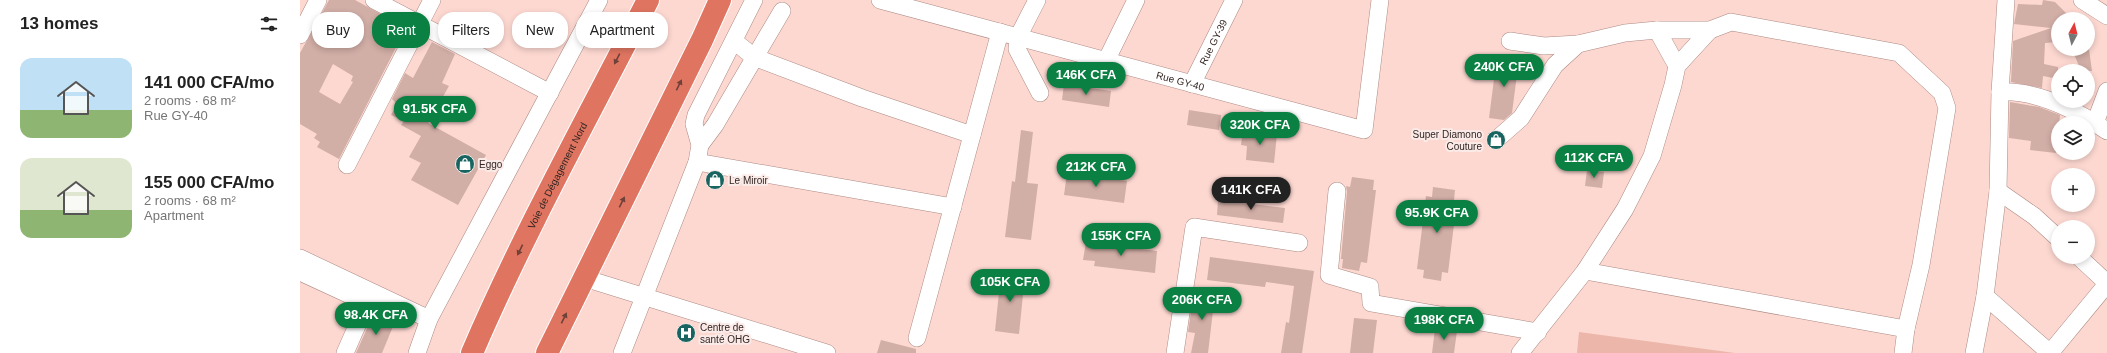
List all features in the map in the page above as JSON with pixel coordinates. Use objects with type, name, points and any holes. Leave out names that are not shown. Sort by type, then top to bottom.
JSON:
[{"type":"highway","name":"Voie de Dégagement Nord","points":[[472,353],[493,304],[545,199],[648,0]]},
{"type":"highway","points":[[547,353],[702,40],[720,0]]},
{"type":"highway","points":[[702,40],[728,0]]},
{"type":"street","points":[[300,35],[318,0]]},
{"type":"street","points":[[374,0],[397,12]]},
{"type":"street","points":[[426,12],[432,0]]},
{"type":"street","points":[[417,353],[427,325],[599,0]]},
{"type":"street","points":[[622,353],[697,162],[700,145],[694,124],[696,115],[754,0]]},
{"type":"street","name":"Rue GY-40","points":[[880,0],[928,6],[1000,32],[1364,130],[1380,0]]},
{"type":"street","points":[[1037,0],[1018,37],[1017,49],[1040,93]]},
{"type":"street","points":[[1106,61],[1136,0]]},
{"type":"street","name":"Rue GY-39","points":[[1192,84],[1234,0]]},
{"type":"street","points":[[1974,353],[1985,296],[1998,191],[2000,92],[2006,0]]},
{"type":"street","points":[[2082,0],[2107,16]]},
{"type":"street","points":[[700,145],[715,125],[782,11]]},
{"type":"street","points":[[1510,41],[1544,46],[1578,44],[1625,33],[1657,30],[1710,30],[1732,22],[1899,53],[1942,92],[1947,108],[1921,265],[1906,329],[1903,353]]},
{"type":"street","points":[[430,29],[550,93]]},
{"type":"street","points":[[1657,30],[1676,66]]},
{"type":"street","points":[[1520,353],[1585,271],[1625,209],[1652,156],[1673,85],[1676,66],[1710,30]]},
{"type":"street","points":[[917,338],[1000,32]]},
{"type":"street","points":[[734,41],[754,57],[862,98],[972,135]]},
{"type":"street","points":[[1496,140],[1521,118],[1555,65],[1578,44]]},
{"type":"street","points":[[347,165],[408,48]]},
{"type":"street","points":[[2000,92],[2039,95],[2101,127],[2107,91]]},
{"type":"street","points":[[697,162],[953,207]]},
{"type":"street","points":[[1337,191],[1329,275],[1370,287],[1371,304],[1538,332]]},
{"type":"street","points":[[1998,191],[2034,216],[2051,232]]},
{"type":"street","points":[[1175,353],[1194,227],[1299,244]]},
{"type":"street","points":[[300,258],[427,325]]},
{"type":"street","points":[[1985,296],[2050,353],[2107,284],[2086,264]]},
{"type":"street","points":[[1585,271],[1906,329]]},
{"type":"street","points":[[300,272],[367,303],[427,325]]},
{"type":"street","points":[[584,278],[827,353]]},
{"type":"street","points":[[345,353],[367,303]]},
{"type":"shaded area","points":[[1579,332],[1735,353],[1577,353]]},
{"type":"building","points":[[329,0],[355,0],[377,12],[372,12],[372,48],[396,48],[339,159],[317,147],[320,142],[314,138],[317,134],[300,124],[300,53],[312,31],[312,48],[364,48],[364,12],[322,12]],"holes":[[[333,64],[353,76],[351,81],[353,82],[340,104],[319,92]]]},
{"type":"building","points":[[2043,0],[2055,2],[2065,12],[2051,12],[2051,28],[2014,24],[2018,4],[2042,5]]},
{"type":"building","points":[[2051,28],[2051,43],[2045,43],[2044,64],[2051,66],[2051,78],[2043,76],[2042,88],[2011,82],[2013,41]]},
{"type":"building","points":[[432,42],[438,45],[438,48],[444,48],[455,54],[442,83],[449,86],[428,123],[486,155],[458,205],[411,180],[421,163],[409,157],[421,136],[401,125],[404,121],[391,115],[397,104],[392,99],[405,73],[413,78]]},
{"type":"building","points":[[1497,56],[1519,59],[1512,113],[1504,120],[1489,118]]},
{"type":"building","points":[[2075,56],[2090,56],[2091,64],[2078,64]]},
{"type":"building","points":[[1064,84],[1111,91],[1109,107],[1062,100]]},
{"type":"building","points":[[2010,102],[2039,107],[2060,115],[2051,116],[2051,152],[2030,150],[2031,141],[2009,138]]},
{"type":"building","points":[[1189,110],[1221,115],[1219,130],[1187,125]]},
{"type":"building","points":[[1021,130],[1033,132],[1027,183],[1038,184],[1031,240],[1005,237],[1012,181],[1015,182]]},
{"type":"building","points":[[1243,130],[1277,134],[1274,163],[1246,160],[1247,146],[1241,145]]},
{"type":"building","points":[[1587,170],[1604,172],[1602,188],[1585,186]]},
{"type":"building","points":[[1067,173],[1127,181],[1124,203],[1064,195]]},
{"type":"building","points":[[1352,177],[1374,180],[1373,190],[1376,190],[1367,263],[1361,262],[1359,271],[1342,268],[1343,259],[1341,259],[1347,192],[1346,186],[1350,187]]},
{"type":"building","points":[[1433,187],[1455,190],[1454,200],[1457,200],[1448,273],[1442,272],[1441,281],[1423,278],[1424,270],[1417,269],[1426,196],[1432,197]]},
{"type":"building","points":[[1218,200],[1285,208],[1283,223],[1217,215]]},
{"type":"building","points":[[1086,242],[1157,251],[1155,273],[1094,266],[1095,261],[1083,260]]},
{"type":"building","points":[[1210,257],[1314,271],[1302,353],[1281,353],[1286,322],[1289,323],[1294,286],[1266,282],[1265,287],[1207,280]]},
{"type":"building","points":[[1001,273],[1025,275],[1019,334],[995,331]]},
{"type":"building","points":[[1194,292],[1215,294],[1208,353],[1191,353],[1195,333],[1188,332]]},
{"type":"building","points":[[373,315],[394,324],[382,353],[356,353]]},
{"type":"building","points":[[1354,318],[1377,320],[1373,353],[1350,353]]},
{"type":"building","points":[[1435,329],[1457,331],[1454,353],[1432,353]]},
{"type":"building","points":[[881,340],[916,349],[916,353],[877,353]]},
{"type":"place","name":"Super Diamono Couture","points":[[1496,140]]},
{"type":"place","name":"Eggo","points":[[465,164]]},
{"type":"place","name":"Le Miroir","points":[[715,180]]},
{"type":"place","name":"Centre de santé OHG","points":[[686,333]]}]
